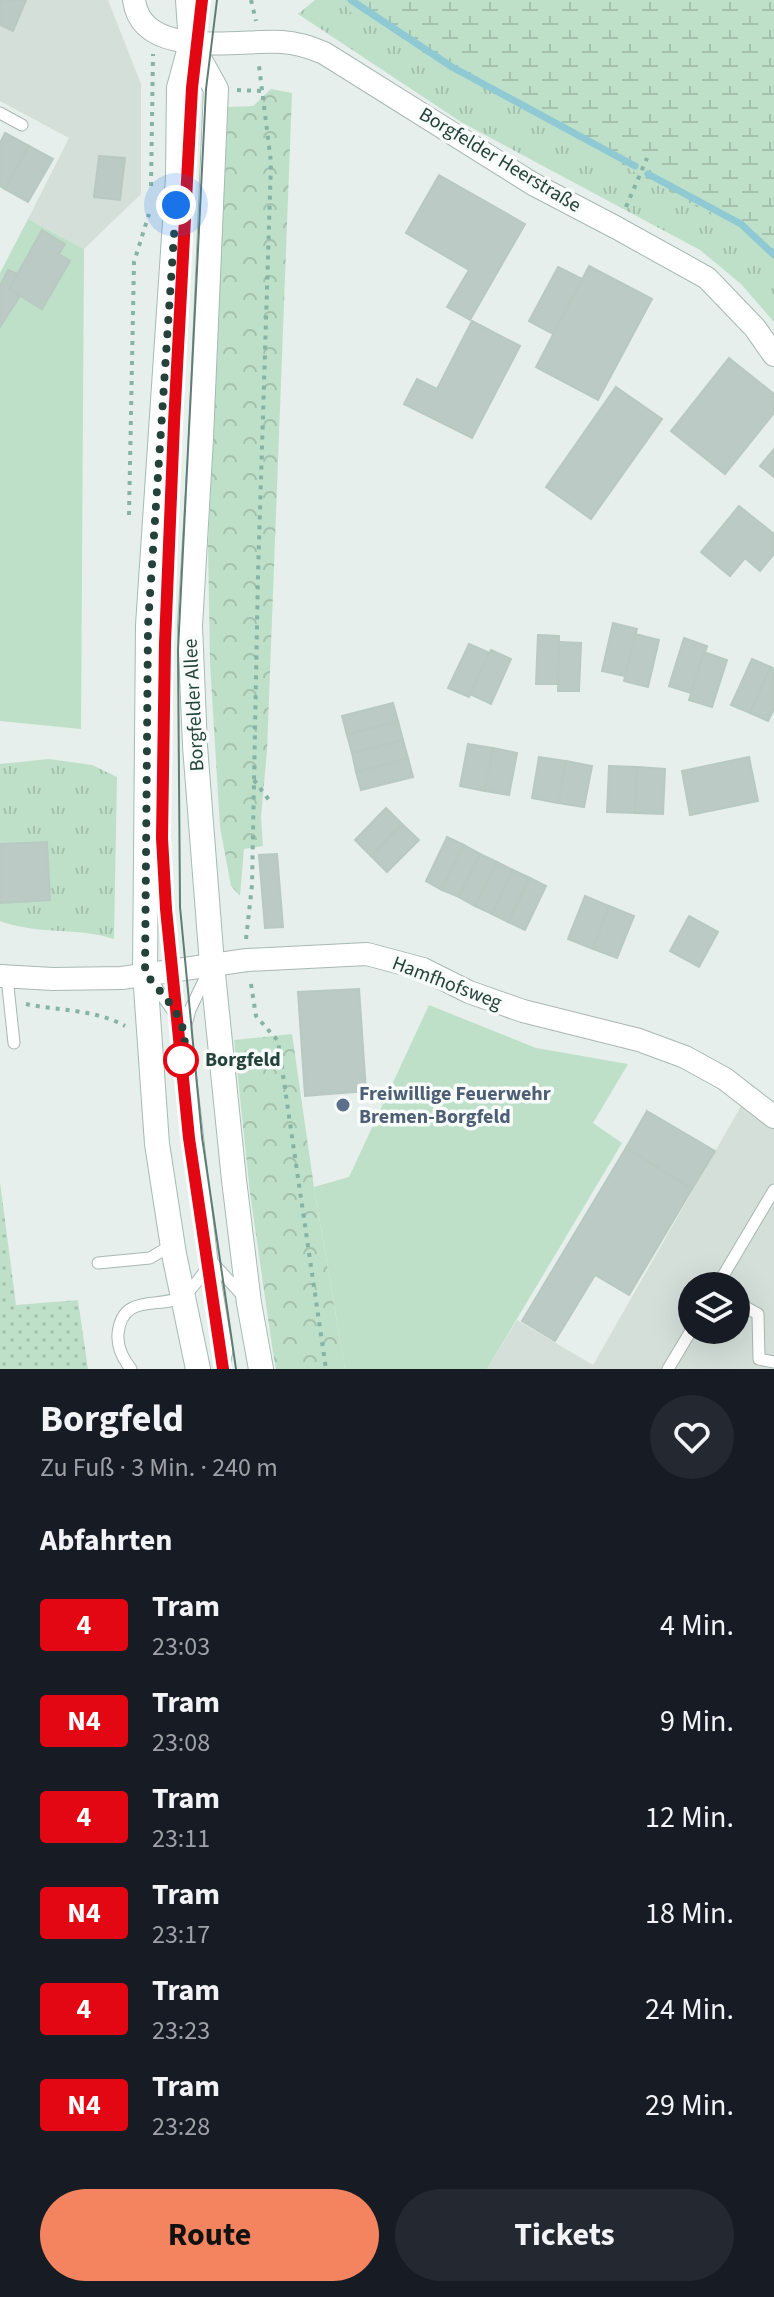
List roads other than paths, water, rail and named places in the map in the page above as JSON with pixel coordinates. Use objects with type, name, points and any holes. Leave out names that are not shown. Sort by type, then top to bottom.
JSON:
[{"type":"main road","name":"Borgfelder Allee","points":[[188,0],[191,44],[179,88],[178,177],[148,625],[145,973],[157,1144],[172,1245],[198,1369]]},
{"type":"main road","name":"Borgfelder Allee","points":[[191,44],[216,89],[190,626],[195,746],[212,964],[249,1303],[261,1369]]},
{"type":"street","name":"Borgfelder Heerstraße","points":[[134,0],[135,7],[153,33],[191,44],[302,44],[324,53],[533,184],[707,278],[755,328],[774,355]]},
{"type":"street","name":"Hamfhofsweg","points":[[6,985],[101,979],[247,960],[367,954],[423,969],[469,992],[523,1011],[639,1040],[685,1057],[725,1079],[774,1117]]},
{"type":"lane","points":[[0,113],[22,125]]},
{"type":"lane","points":[[212,964],[185,1028],[212,1262],[227,1351],[223,1369]]},
{"type":"lane","points":[[145,973],[185,1028]]},
{"type":"lane","points":[[6,985],[14,1043]]},
{"type":"lane","points":[[725,1272],[774,1190]]},
{"type":"lane","points":[[98,1263],[150,1258],[172,1245]]},
{"type":"lane","points":[[212,1262],[249,1303]]},
{"type":"lane","points":[[131,1369],[118,1341],[118,1330],[128,1311],[135,1306],[182,1297],[212,1262]]},
{"type":"lane","points":[[750,1310],[758,1314],[759,1359],[774,1362]]},
{"type":"lane","points":[[668,1369],[683,1344]]},
{"type":"waterway","points":[[351,0],[452,67],[635,166]]},
{"type":"waterway","points":[[648,174],[741,224],[774,255]]},
{"type":"tram line","points":[[202,0],[192,88],[174,423],[165,643],[162,838],[189,1138],[223,1369]]},
{"type":"tram line","name":"4","points":[[202,0],[192,88],[174,423],[165,643],[162,838],[189,1138],[223,1369]]},
{"type":"tram line","points":[[217,0],[206,89],[178,650],[180,907],[202,1137],[236,1369]]},
{"type":"place","name":"Borgfeld","points":[[181,1060]]},
{"type":"place","name":"Freiwillige Feuerwehr Bremen-Borgfeld","points":[[343,1105]]}]
